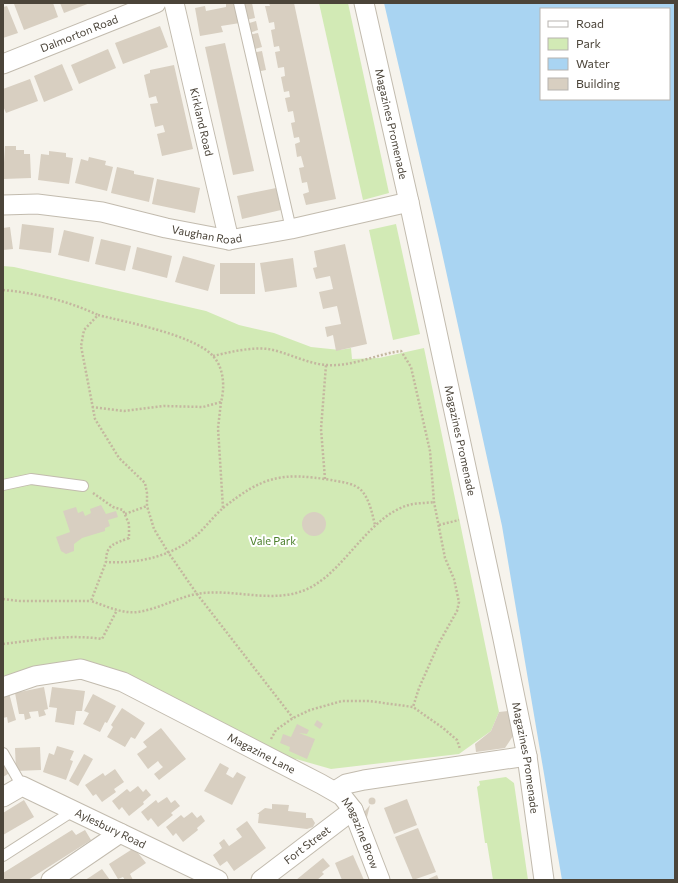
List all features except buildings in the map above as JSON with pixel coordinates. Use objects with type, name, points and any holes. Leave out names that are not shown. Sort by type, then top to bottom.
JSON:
[{"type":"street","name":"Dalmorton Road","points":[[3,64],[156,3]]},
{"type":"street","name":"Kirkland Road","points":[[174,3],[229,240]]},
{"type":"street","name":"Magazines Promenade","points":[[364,3],[409,202],[527,756],[544,880]]},
{"type":"street","name":"Vaughan Road","points":[[3,205],[37,204],[102,212],[166,228],[229,240],[291,229],[409,202]]},
{"type":"street","name":"Magazine Lane","points":[[3,687],[35,676],[81,669],[123,682],[264,756],[335,791]]},
{"type":"street","points":[[335,791],[346,784],[364,780],[527,756]]},
{"type":"street","points":[[3,797],[22,786]]},
{"type":"street","name":"Aylesbury Road","points":[[22,786],[218,880]]},
{"type":"street","name":"Magazine Brow","points":[[335,791],[342,796],[353,810],[380,880]]},
{"type":"street","name":"Fort Street","points":[[261,880],[353,810]]},
{"type":"street","points":[[51,880],[120,833]]},
{"type":"lane","points":[[239,3],[291,229]]},
{"type":"lane","points":[[3,485],[31,479],[83,486]]},
{"type":"lane","points":[[3,753],[22,786]]},
{"type":"lane","points":[[3,856],[73,811]]},
{"type":"path","points":[[3,290],[20,291],[75,304],[98,315],[177,337],[198,345],[213,356],[221,370],[224,390],[218,428],[223,508]]},
{"type":"path","points":[[98,315],[84,330],[81,346],[95,419],[119,458],[145,483],[147,506],[154,529],[168,552],[197,594],[293,718]]},
{"type":"path","points":[[213,356],[238,351],[267,349],[326,365],[363,361],[382,354],[401,351],[408,358],[430,451],[434,502],[438,525],[445,558],[454,579],[459,602],[457,611],[439,643],[419,688],[413,707]]},
{"type":"path","points":[[325,479],[321,429],[326,365]]},
{"type":"path","points":[[92,407],[124,411],[164,406],[203,407],[221,402]]},
{"type":"path","points":[[106,562],[123,563],[156,558],[181,546],[199,533],[223,508],[249,490],[272,479],[288,475],[305,475],[346,482],[361,490],[370,503],[375,525]]},
{"type":"path","points":[[83,486],[113,507],[124,510],[130,524],[129,538],[111,545],[106,552],[106,562],[91,601]]},
{"type":"path","points":[[3,599],[20,601],[91,601],[117,610],[138,612],[197,594],[218,593],[267,597],[290,595],[312,587],[328,577],[375,525],[412,504],[434,502]]},
{"type":"path","points":[[125,514],[147,506]]},
{"type":"path","points":[[438,525],[476,515]]},
{"type":"path","points":[[3,644],[83,636],[102,639],[117,610]]},
{"type":"path","points":[[264,756],[276,730],[293,718],[342,701],[369,701],[413,707],[443,728],[457,740],[465,764]]},
{"type":"green space","points":[[319,3],[348,3],[389,193],[363,200]]},
{"type":"green space","points":[[396,224],[420,334],[393,340],[369,230]]},
{"type":"green space","name":"Vale Park","points":[[3,266],[14,267],[206,311],[239,325],[274,333],[311,347],[340,350],[351,348],[352,359],[379,358],[424,348],[499,712],[491,731],[459,754],[331,769],[296,759],[264,756],[124,676],[89,661],[60,662],[3,676]]},
{"type":"green space","points":[[506,777],[514,783],[528,880],[493,880],[487,843],[485,843],[477,787],[480,785],[479,781]]},
{"type":"water","points":[[384,3],[675,3],[675,880],[562,880],[502,526],[439,239]]}]
